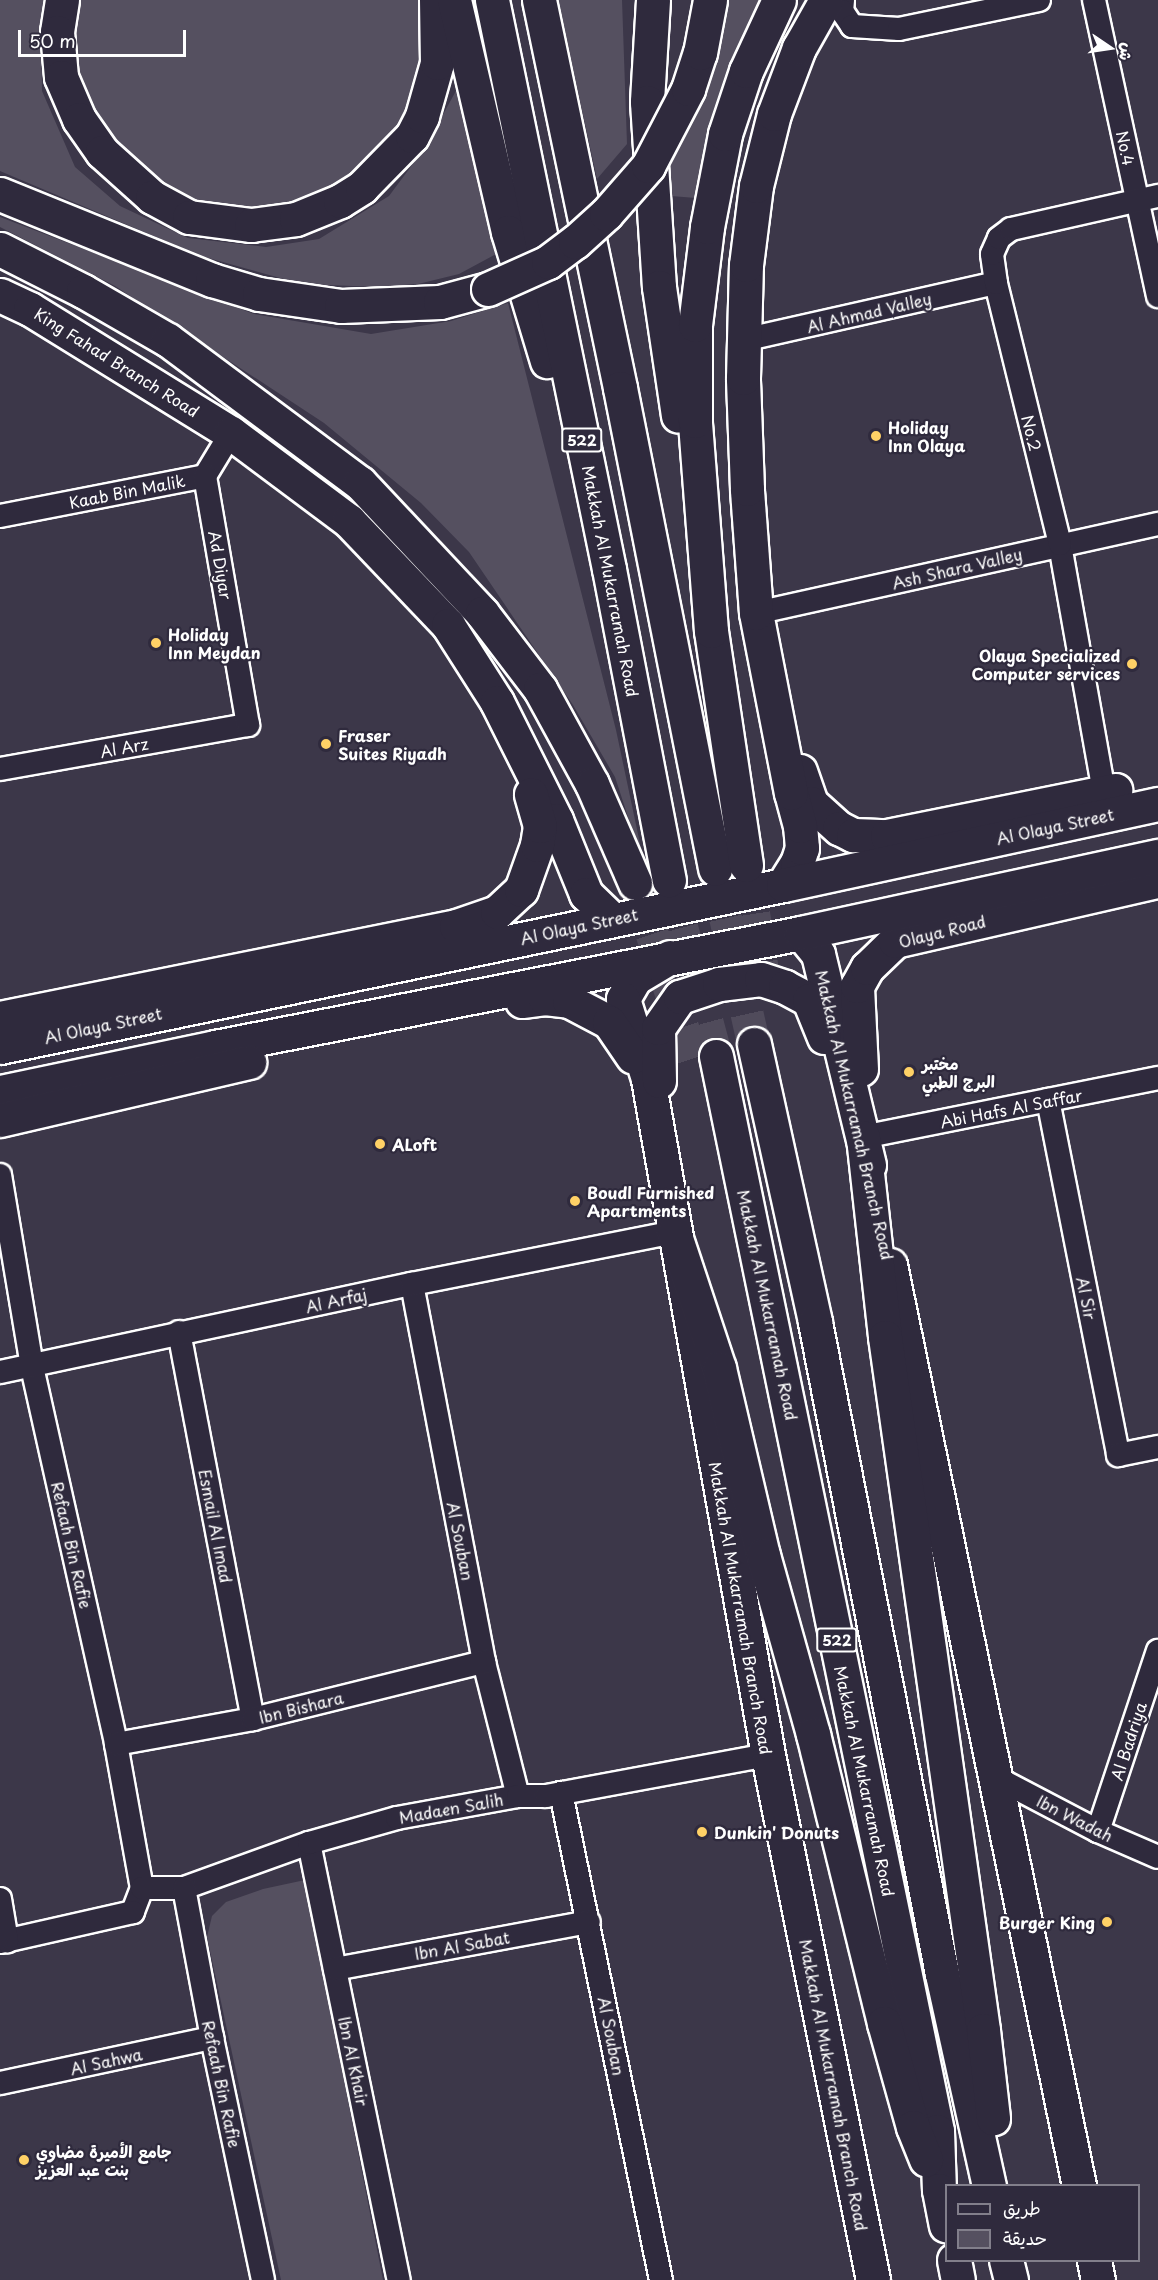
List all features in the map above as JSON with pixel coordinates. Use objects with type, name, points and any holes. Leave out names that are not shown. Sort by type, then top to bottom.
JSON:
[{"type":"main road","points":[[62,0],[57,44],[61,77],[79,119],[102,152],[152,197],[189,217],[251,225],[296,219],[339,201],[362,187],[412,136],[422,116],[437,63],[436,0]]},
{"type":"main road","points":[[454,0],[508,232],[609,569]]},
{"type":"main road","name":"Makkah Al Mukarramah Road","points":[[492,0],[609,569],[669,880]]},
{"type":"main road","name":"522","points":[[539,0],[622,399],[731,867],[711,632]]},
{"type":"main road","points":[[652,0],[647,102],[659,286],[711,632]]},
{"type":"main road","points":[[0,194],[40,213],[201,276],[260,294],[341,306],[440,302],[488,289],[548,262],[575,242],[606,214],[648,166],[688,88],[700,53],[710,0]]},
{"type":"main road","points":[[711,632],[695,422],[694,324],[707,227],[725,134],[746,71],[779,0]]},
{"type":"main road","points":[[783,885],[797,863],[802,848],[800,826],[791,793],[756,613],[747,489],[742,340],[746,265],[753,208],[774,114],[799,48],[826,0]]},
{"type":"main road","points":[[0,249],[83,291],[168,340],[360,483],[482,613],[540,689],[592,784],[635,883]]},
{"type":"main road","name":"King Fahad Branch Road","points":[[0,295],[30,309],[231,433]]},
{"type":"main road","points":[[231,433],[349,521],[448,626],[497,702],[556,820],[586,894],[612,919]]},
{"type":"main road","points":[[771,690],[812,803],[839,828],[854,835],[887,836],[1158,781]]},
{"type":"main road","points":[[0,1018],[456,926],[497,912],[521,890],[537,845],[540,826],[497,702]]},
{"type":"main road","name":"Al Olaya Street","points":[[0,1047],[783,885],[1158,804]]},
{"type":"main road","points":[[0,1092],[215,1047],[801,933],[1158,856]]},
{"type":"main road","name":"Olaya Road","points":[[864,1137],[857,986],[879,954],[895,941],[1158,881]]},
{"type":"main road","name":"Makkah Al Mukarramah Branch Road","points":[[801,933],[818,954],[864,1137],[1078,2184]]},
{"type":"main road","name":"Makkah Al Mukarramah Branch Road","points":[[670,957],[636,978],[623,999],[648,1079],[768,1755],[873,2280]]},
{"type":"main road","points":[[939,2190],[914,2127],[887,2033],[813,1734],[764,1555],[718,1368],[674,1232],[660,1099],[658,1028],[680,997],[719,984],[761,979],[785,987],[809,1000],[864,1137],[885,1336],[983,2030],[1001,2184]]},
{"type":"main road","points":[[0,1120],[416,1023],[517,1001],[545,998],[569,1001],[609,1022],[648,1079]]},
{"type":"main road","name":"522","points":[[764,1042],[815,1322],[940,1963],[989,2184]]},
{"type":"main road","name":"Makkah Al Mukarramah Road","points":[[704,1057],[772,1323],[937,2131],[939,2190],[945,2220]]},
{"type":"main road","points":[[954,2262],[958,2280]]},
{"type":"main road","points":[[1008,2262],[1011,2280]]},
{"type":"main road","points":[[1094,2262],[1098,2280]]},
{"type":"street","points":[[843,0],[842,11],[852,26],[899,29],[1039,0]]},
{"type":"street","name":"No.4","points":[[1094,0],[1148,198],[1158,296]]},
{"type":"street","name":"No.2","points":[[1104,792],[1060,544],[996,283],[992,254],[999,238],[1011,229],[1148,198]]},
{"type":"street","name":"Al Ahmad Valley","points":[[742,340],[996,283]]},
{"type":"street","name":"Kaab Bin Malik","points":[[0,516],[205,476],[231,433]]},
{"type":"street","name":"Ad Diyar","points":[[205,476],[248,725]]},
{"type":"street","name":"Ash Shara Valley","points":[[756,613],[1158,524]]},
{"type":"street","name":"Al Arz","points":[[0,770],[248,725]]},
{"type":"street","name":"Abi Hafs Al Saffar","points":[[864,1137],[1158,1078]]},
{"type":"street","name":"Al Sir","points":[[1048,1100],[1118,1455],[1158,1447]]},
{"type":"street","name":"Refaah Bin Rafie","points":[[0,1175],[32,1366],[116,1744],[142,1888]]},
{"type":"street","name":"Al Arfaj","points":[[0,1372],[178,1332],[674,1232]]},
{"type":"street","name":"Al Souban","points":[[412,1284],[484,1662],[518,1796]]},
{"type":"street","name":"Esmail Al Imad","points":[[178,1332],[253,1719]]},
{"type":"street","name":"Al Badriya","points":[[1098,1831],[1158,1651]]},
{"type":"street","name":"Ibn Bishara","points":[[116,1744],[253,1719],[484,1662]]},
{"type":"street","name":"Madaen Salih","points":[[142,1888],[184,1888],[309,1843],[397,1818],[518,1796],[561,1793],[768,1755]]},
{"type":"street","name":"Ibn Wadah","points":[[993,1776],[1098,1831],[1158,1857]]},
{"type":"street","name":"Al Souban","points":[[561,1793],[661,2280]]},
{"type":"street","name":"Ibn Al Khair","points":[[309,1843],[399,2280]]},
{"type":"street","points":[[0,1899],[4,1941],[133,1912],[142,1888]]},
{"type":"street","name":"Refaah Bin Rafie","points":[[184,1888],[212,2038],[263,2280]]},
{"type":"street","name":"Ibn Al Sabat","points":[[335,1969],[589,1922]]},
{"type":"street","name":"Al Sahwa","points":[[0,2083],[212,2038]]},
{"type":"green space","points":[[0,0],[45,0],[41,20],[42,91],[75,167],[120,206],[188,238],[266,247],[319,239],[389,196],[424,149],[457,89],[498,253],[459,274],[418,284],[378,287],[302,284],[201,256],[0,171]]},
{"type":"green space","points":[[75,0],[420,0],[421,71],[403,123],[350,185],[247,219],[144,187],[79,100],[71,19]]},
{"type":"green space","points":[[558,0],[622,0],[627,144],[597,179]]},
{"type":"green space","points":[[722,0],[764,0],[744,34],[706,149],[696,198],[671,196],[669,155]]},
{"type":"green space","points":[[0,217],[254,314],[371,334],[451,321],[508,303],[616,730],[646,872],[615,777],[573,705],[469,552],[421,503],[324,423],[115,286],[0,227]]},
{"type":"green space","points":[[305,1880],[383,2280],[281,2280],[207,1937],[212,1916],[226,1902],[263,1889]]},
{"type":"tunnel","points":[[746,865],[768,1006]]},
{"type":"tunnel","points":[[715,870],[754,1044]]},
{"type":"tunnel","points":[[669,880],[716,1056]]},
{"type":"tunnel","points":[[637,887],[693,1059]]},
{"type":"place","name":"Holiday Inn Olaya","points":[[876,436]]},
{"type":"place","name":"Holiday Inn Meydan","points":[[156,643]]},
{"type":"place","name":"Olaya Specialized Computer services","points":[[1132,664]]},
{"type":"place","name":"Fraser Suites Riyadh","points":[[326,744]]},
{"type":"place","name":"مختبر البرج الطبي","points":[[909,1072]]},
{"type":"place","name":"ALoft","points":[[380,1144]]},
{"type":"place","name":"Boudl Furnished Apartments","points":[[575,1201]]},
{"type":"place","name":"Dunkin' Donuts","points":[[702,1832]]},
{"type":"place","name":"Burger King","points":[[1107,1922]]},
{"type":"place","name":"جامع الأميرة مضاوي بنت عبد العزيز","points":[[24,2160]]}]
